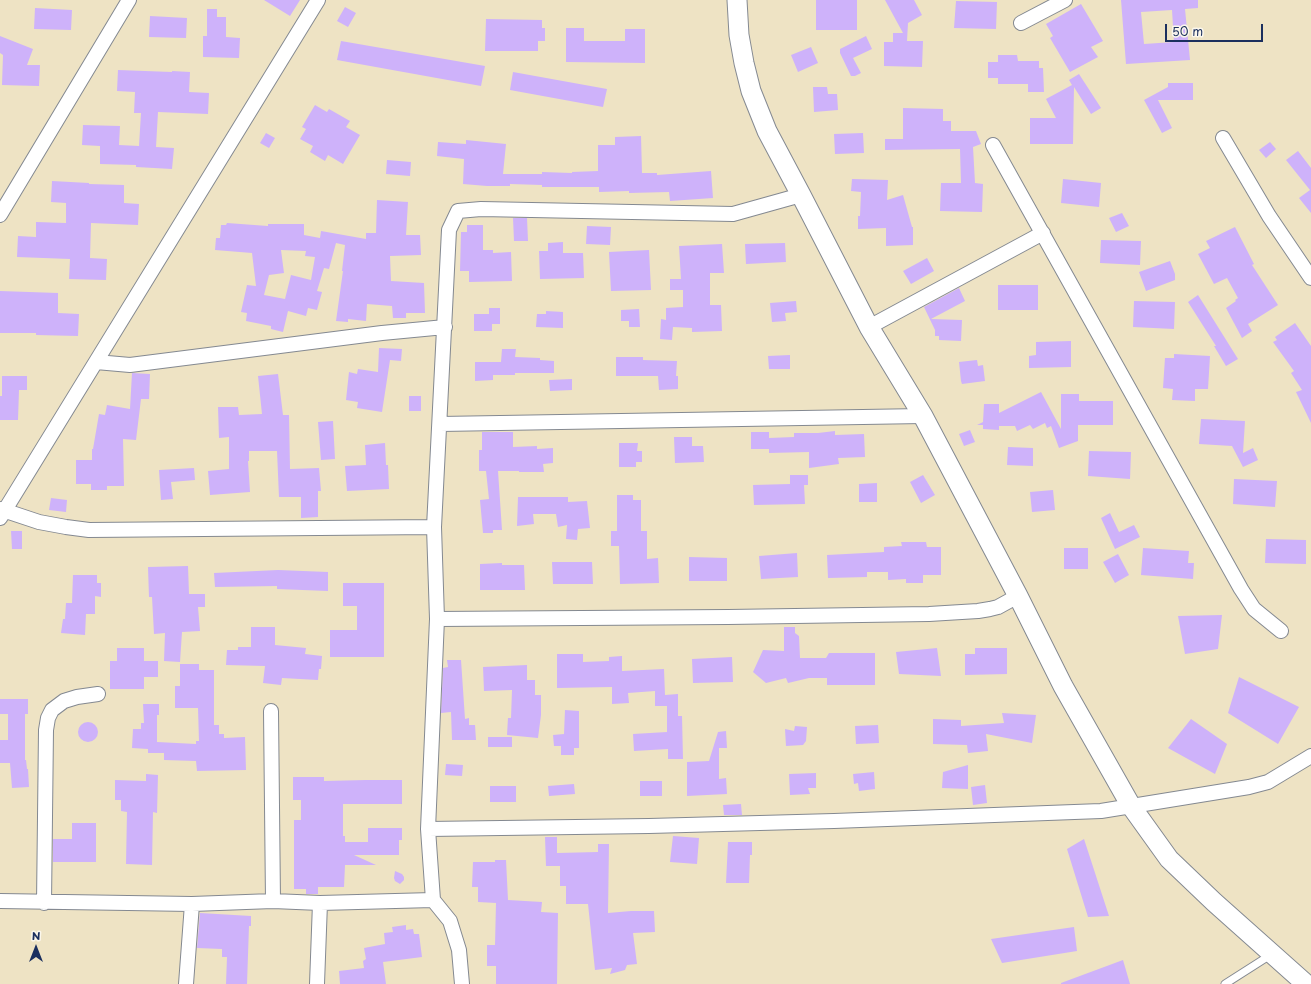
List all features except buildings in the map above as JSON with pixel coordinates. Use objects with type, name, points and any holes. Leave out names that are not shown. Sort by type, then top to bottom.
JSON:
[{"type":"street","points":[[0,215],[129,0]]},
{"type":"street","points":[[318,0],[2,513],[39,522],[89,530],[434,527]]},
{"type":"street","points":[[737,0],[739,35],[751,91],[767,132],[801,195],[868,327],[923,416],[1018,596],[1063,686],[1131,806],[1169,859],[1214,902],[1306,984]]},
{"type":"street","points":[[1021,22],[1065,0]]},
{"type":"street","points":[[1224,138],[1269,216],[1311,278]]},
{"type":"street","points":[[993,145],[1241,589],[1254,609],[1281,631]]},
{"type":"street","points":[[462,984],[459,950],[450,921],[434,900],[428,829],[436,619],[434,527],[449,230],[458,211],[481,209],[733,214],[801,195]]},
{"type":"street","points":[[868,327],[1043,233]]},
{"type":"street","points":[[96,362],[130,365],[374,334],[444,327]]},
{"type":"street","points":[[440,424],[923,416]]},
{"type":"street","points":[[436,619],[929,614],[990,609],[998,607],[1018,596]]},
{"type":"street","points":[[44,903],[46,730],[48,718],[52,710],[64,701],[77,697],[98,694]]},
{"type":"street","points":[[271,711],[273,901]]},
{"type":"street","points":[[428,829],[850,821],[1101,811],[1249,787],[1268,782],[1309,759]]},
{"type":"street","points":[[0,901],[44,903],[192,904],[273,901],[320,903],[434,900]]},
{"type":"street","points":[[317,984],[320,903]]},
{"type":"street","points":[[186,984],[192,904]]},
{"type":"lane","points":[[1225,984],[1272,954]]}]
